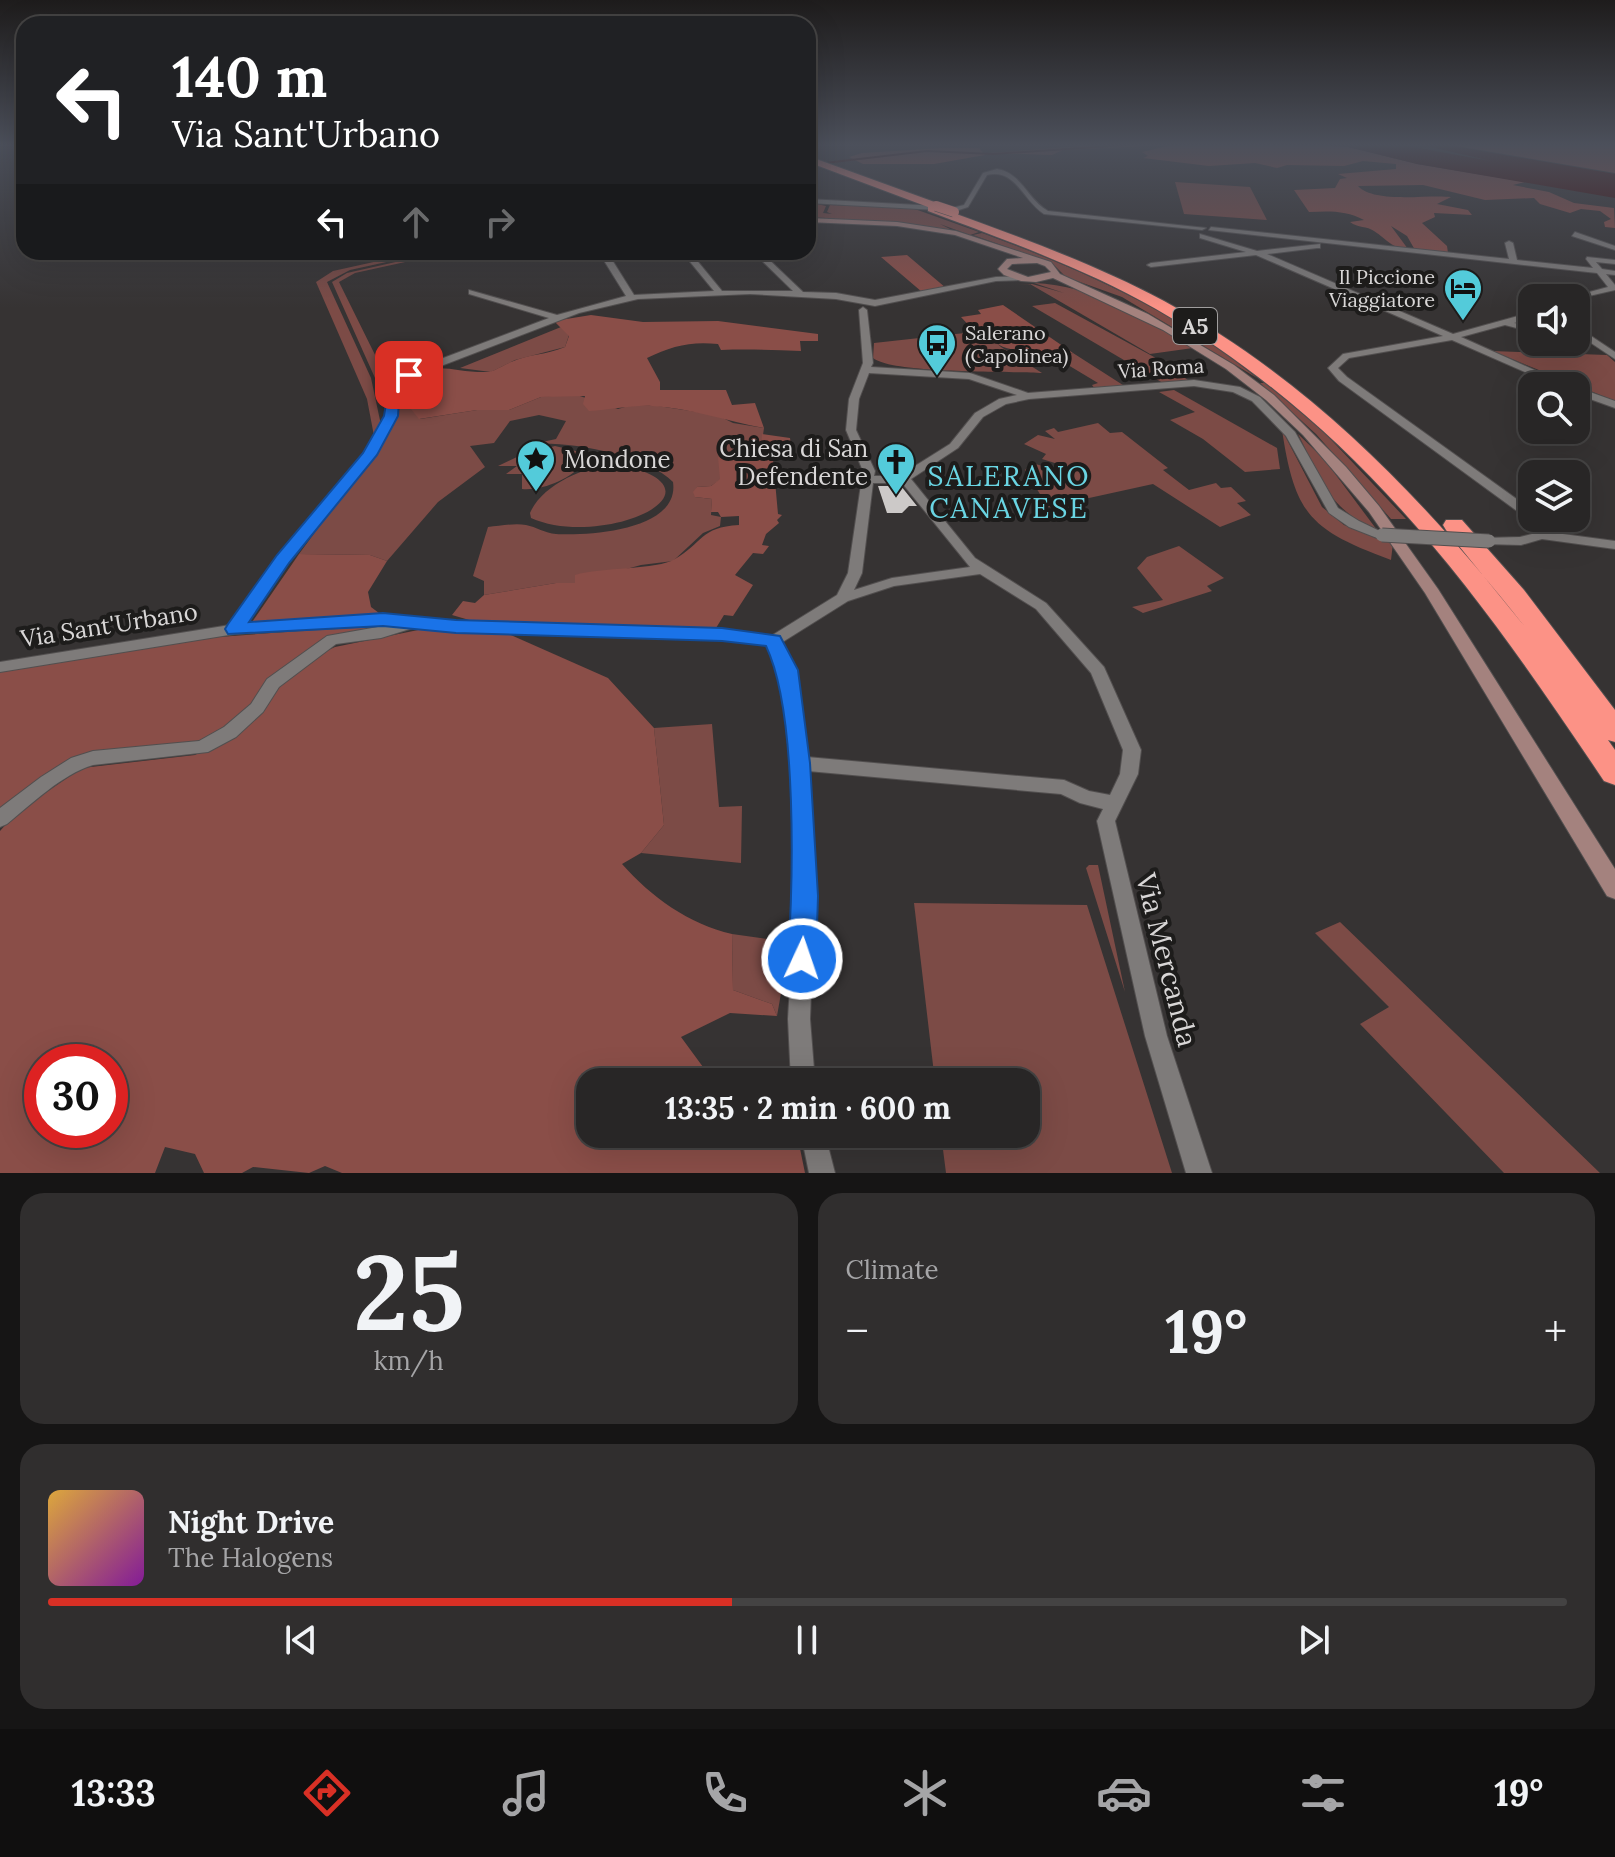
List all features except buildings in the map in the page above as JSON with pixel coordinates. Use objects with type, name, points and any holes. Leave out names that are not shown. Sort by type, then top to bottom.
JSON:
[{"type":"highway","name":"A5","points":[[908,199],[1053,254],[1131,290],[1236,352],[1314,409],[1368,458],[1448,542],[1523,640],[1615,773]]},
{"type":"highway","name":"A5","points":[[908,199],[954,212],[1092,264],[1226,334],[1331,409],[1436,505],[1515,595],[1615,731]]},
{"type":"main road","points":[[816,220],[920,226],[974,238],[1055,268],[1054,275]]},
{"type":"main road","points":[[1006,250],[1010,261]]},
{"type":"main road","points":[[1036,261],[1010,261],[1002,270],[1022,278],[1085,287]]},
{"type":"main road","points":[[1036,279],[1054,275],[1138,310],[1231,367],[1289,417],[1349,479],[1415,564],[1615,889]]},
{"type":"street","points":[[816,201],[956,209],[966,206],[970,199]]},
{"type":"street","points":[[1028,199],[1046,213],[1165,224],[1211,232],[1228,244],[1260,254],[1531,372]]},
{"type":"street","points":[[1165,224],[1192,231],[1238,232],[1514,262],[1602,275],[1615,273]]},
{"type":"street","points":[[1211,232],[1228,244]]},
{"type":"street","points":[[1575,234],[1615,248]]},
{"type":"street","points":[[1151,265],[1338,243]]},
{"type":"street","points":[[1509,243],[1514,262]]},
{"type":"street","points":[[1614,288],[1590,259],[1615,262]]},
{"type":"street","points":[[608,260],[631,297]]},
{"type":"street","points":[[693,260],[719,292]]},
{"type":"street","points":[[765,260],[801,295]]},
{"type":"street","points":[[978,283],[1002,270]]},
{"type":"street","points":[[235,629],[283,559],[370,455],[391,416],[397,379],[558,318],[631,297],[719,292],[836,296],[854,302],[875,303],[978,283],[1022,278]]},
{"type":"street","points":[[1590,293],[1614,288]]},
{"type":"street","points":[[472,292],[558,318]]},
{"type":"street","points":[[854,302],[852,306],[863,310],[876,307],[875,303]]},
{"type":"street","points":[[843,598],[855,573],[869,471],[851,430],[854,399],[868,366],[863,310]]},
{"type":"street","points":[[1518,320],[1449,338],[1346,356],[1333,368],[1343,379],[1518,506]]},
{"type":"street","points":[[1507,324],[1518,326]]},
{"type":"street","points":[[1590,339],[1615,356]]},
{"type":"street","points":[[868,366],[970,376],[1002,395]]},
{"type":"street","name":"Via Roma","points":[[904,478],[954,446],[979,415],[1002,395],[1029,396],[1194,383],[1236,389],[1256,399],[1291,434],[1333,510],[1354,524],[1382,535],[1521,541],[1542,535]]},
{"type":"street","points":[[1590,395],[1615,405]]},
{"type":"street","points":[[868,479],[877,482],[904,478],[970,561],[983,569]]},
{"type":"street","points":[[1542,535],[1615,545]]},
{"type":"street","points":[[802,1068],[799,1019],[805,896],[799,763],[788,670],[773,641],[843,598],[892,582],[983,569]]},
{"type":"street","name":"Via Mercanda","points":[[983,569],[1041,606],[1098,671],[1132,750],[1133,763],[1106,821],[1156,1036],[1199,1173]]},
{"type":"street","name":"Via Sant'Urbano","points":[[0,667],[235,629],[383,620],[456,627],[722,634],[773,641]]},
{"type":"street","name":"Via Sant'Urbano","points":[[0,819],[77,763],[93,758],[202,747],[230,732],[257,708],[273,683],[332,640],[381,633],[417,622]]},
{"type":"street","points":[[799,763],[1064,787],[1086,798],[1113,803]]},
{"type":"street","points":[[816,1148],[822,1173]]},
{"type":"shaded area","points":[[1180,199],[1256,199],[1267,220],[1184,214]]},
{"type":"shaded area","points":[[1300,199],[1448,199],[1437,204],[1468,210],[1472,215],[1434,213],[1435,217],[1422,223],[1447,246],[1448,253],[1415,250],[1407,236],[1391,226],[1408,249],[1393,245],[1371,229],[1350,222],[1364,220],[1350,214],[1309,212]]},
{"type":"shaded area","points":[[1535,199],[1564,199],[1574,203],[1614,208],[1615,228],[1605,227],[1604,222],[1611,219],[1600,211],[1581,209],[1570,213],[1540,204]]},
{"type":"shaded area","points":[[816,204],[826,206],[823,213],[832,214],[827,212],[830,205],[912,208],[979,232],[970,235],[940,224],[952,230],[896,222],[816,218],[825,217],[816,217]]},
{"type":"shaded area","points":[[982,233],[1054,261],[1161,312],[1257,378],[1122,297],[1066,277],[1052,263],[973,235]]},
{"type":"shaded area","points":[[907,255],[946,288],[922,292],[881,257]]},
{"type":"shaded area","points":[[396,260],[350,270],[327,282],[371,378],[381,425],[374,436],[367,399],[316,282],[333,271]]},
{"type":"shaded area","points":[[414,260],[355,273],[339,282],[382,369],[388,407],[332,282],[347,273]]},
{"type":"shaded area","points":[[1034,283],[1056,285],[1097,297],[1137,315],[1193,348],[1150,354],[1030,284],[1064,293]]},
{"type":"shaded area","points":[[1055,303],[1154,357],[1188,380],[1163,383],[1032,306]]},
{"type":"shaded area","points":[[1003,305],[1073,353],[1040,362],[1024,349],[1006,348],[983,331],[974,331],[961,317],[981,314],[978,310]]},
{"type":"shaded area","points":[[591,315],[643,322],[718,321],[818,334],[818,341],[800,341],[801,351],[721,350],[718,344],[690,344],[647,358],[660,382],[660,390],[726,390],[732,405],[755,403],[764,428],[666,407],[636,406],[589,411],[583,404],[585,396],[541,397],[509,410],[477,410],[419,419],[402,398],[398,384],[423,371],[443,368],[488,372],[517,359],[565,347],[569,336],[554,321]]},
{"type":"shaded area","points":[[561,327],[569,335],[565,347],[515,360],[491,372],[460,368]]},
{"type":"shaded area","points":[[983,331],[1001,347],[1042,373],[903,367],[873,358],[874,343]]},
{"type":"shaded area","points":[[1492,351],[1518,352],[1518,356],[1607,355],[1615,362],[1615,401],[1590,391],[1590,372],[1544,372]]},
{"type":"shaded area","points":[[1073,353],[1126,387],[1095,389],[1092,385],[1098,383],[1058,359]]},
{"type":"shaded area","points":[[1260,383],[1265,383],[1321,429],[1406,519],[1391,519],[1316,434]]},
{"type":"shaded area","points":[[1174,390],[1277,448],[1280,469],[1245,472],[1203,439],[1170,420],[1195,412],[1159,392]]},
{"type":"shaded area","points":[[398,392],[420,419],[477,410],[509,410],[541,397],[574,394],[618,409],[632,405],[658,406],[717,415],[733,423],[764,428],[761,449],[743,450],[721,472],[721,479],[711,486],[697,487],[695,497],[712,499],[711,515],[721,517],[720,526],[703,533],[673,561],[641,565],[575,583],[556,583],[484,595],[484,581],[473,576],[488,527],[521,524],[552,533],[571,534],[630,527],[662,511],[671,498],[673,482],[661,472],[627,457],[566,445],[533,444],[556,439],[566,421],[539,415],[510,421],[494,443],[470,446],[485,467],[438,502],[387,561],[370,555],[299,554],[388,433]]},
{"type":"shaded area","points":[[1098,423],[1110,433],[1122,432],[1168,468],[1163,470],[1189,490],[1216,483],[1221,488],[1231,487],[1246,501],[1237,503],[1251,515],[1220,527],[1153,484],[1048,507],[1025,470],[1032,463],[1053,469],[1058,464],[1042,459],[1046,454],[1024,444],[1038,435],[1055,439],[1045,431],[1054,428],[1058,432]]},
{"type":"shaded area","points":[[1282,430],[1322,507],[1344,525],[1393,543],[1391,560],[1342,539],[1311,516],[1293,482]]},
{"type":"shaded area","points":[[762,434],[790,438],[793,458],[773,459],[778,514],[782,515],[777,520],[779,523],[766,534],[762,545],[769,546],[763,554],[753,553],[735,575],[753,585],[733,616],[724,615],[716,628],[483,624],[452,615],[463,601],[475,603],[484,595],[556,583],[575,583],[575,575],[586,572],[667,563],[709,532],[739,525],[739,516],[721,517],[718,512],[711,512],[712,499],[695,497],[693,492],[697,487],[711,486],[720,479],[718,457],[761,449]]},
{"type":"shaded area","points":[[1298,434],[1324,459],[1377,530],[1360,522],[1337,502],[1320,479]]},
{"type":"shaded area","points":[[555,446],[580,452],[585,462],[573,473],[548,486],[522,489],[522,474],[506,474],[517,466],[498,466],[519,456]]},
{"type":"shaded area","points":[[614,463],[650,474],[665,487],[662,500],[647,512],[622,522],[592,527],[560,526],[531,518],[530,513],[536,503],[554,486],[577,473]]},
{"type":"shaded area","points":[[1179,546],[1224,578],[1207,586],[1212,591],[1143,613],[1132,607],[1163,600],[1137,568],[1147,557]]},
{"type":"shaded area","points":[[299,554],[370,555],[387,561],[368,592],[371,607],[383,616],[250,625]]},
{"type":"shaded area","points":[[380,625],[369,633],[329,638],[247,712],[201,741],[81,755],[25,792],[0,814],[0,671],[205,638]]},
{"type":"shaded area","points":[[423,629],[504,632],[608,678],[654,728],[664,825],[641,853],[622,864],[672,908],[732,934],[733,990],[772,1004],[777,1016],[730,1013],[681,1037],[704,1068],[576,1068],[576,1148],[800,1148],[805,1173],[342,1173],[325,1166],[309,1173],[253,1167],[242,1173],[204,1173],[195,1154],[165,1147],[155,1173],[0,1173],[0,831],[17,812],[82,768],[195,755],[226,739],[275,687],[315,656],[335,647]]},
{"type":"shaded area","points":[[712,724],[719,807],[742,806],[741,863],[641,853],[664,825],[654,728]]},
{"type":"shaded area","points":[[1098,865],[1125,992],[1086,868]]},
{"type":"shaded area","points":[[914,903],[1087,905],[1172,1173],[946,1173],[943,1148],[1040,1148],[1040,1068],[933,1068]]},
{"type":"shaded area","points":[[1340,922],[1600,1173],[1504,1173],[1360,1024],[1389,1007],[1315,933]]},
{"type":"shaded area","points":[[732,934],[790,942],[777,1016],[772,1004],[733,990]]},
{"type":"place","name":"Il Piccione Viaggiatore","points":[[1463,322]]},
{"type":"place","name":"Salerano (Capolinea)","points":[[937,377]]},
{"type":"place","name":"Mondone","points":[[536,493]]},
{"type":"place","name":"Chiesa di San Defendente","points":[[896,496]]},
{"type":"district","name":"SALERANO CANAVESE","points":[[1009,492]]},
{"type":"route","points":[[409,375],[397,379],[393,386],[391,416],[370,455],[283,559],[235,629],[383,620],[456,627],[722,634],[773,641],[788,670],[799,763],[805,896],[802,959]]}]
